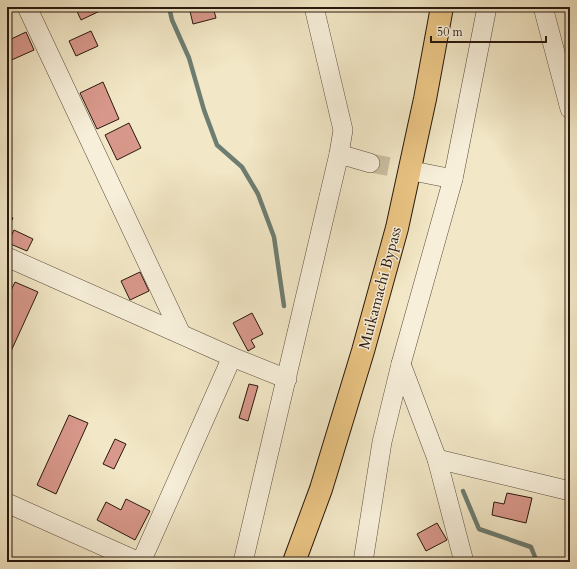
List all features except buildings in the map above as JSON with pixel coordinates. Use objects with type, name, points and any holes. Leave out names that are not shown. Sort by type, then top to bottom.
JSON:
[{"type":"highway","name":"Muikamachi Bypass","points":[[294,562],[323,482],[363,351],[397,228],[425,99],[442,7]]},
{"type":"street","points":[[27,7],[181,334]]},
{"type":"street","points":[[243,562],[344,130],[314,7]]},
{"type":"street","points":[[363,562],[382,442],[401,364],[453,179],[486,7]]},
{"type":"street","points":[[543,7],[570,109]]},
{"type":"street","points":[[339,154],[370,163]]},
{"type":"street","points":[[418,172],[453,179]]},
{"type":"street","points":[[7,257],[232,357],[287,379]]},
{"type":"street","points":[[7,503],[140,562],[232,357]]},
{"type":"street","points":[[401,364],[437,459],[464,562]]},
{"type":"street","points":[[437,459],[570,491]]},
{"type":"waterway","points":[[169,7],[172,20],[189,58],[204,110],[217,145],[242,167],[258,194],[274,237],[284,306]]},
{"type":"waterway","points":[[463,491],[479,529],[531,547],[537,562]]},
{"type":"tunnel","points":[[370,163],[418,172]]}]
